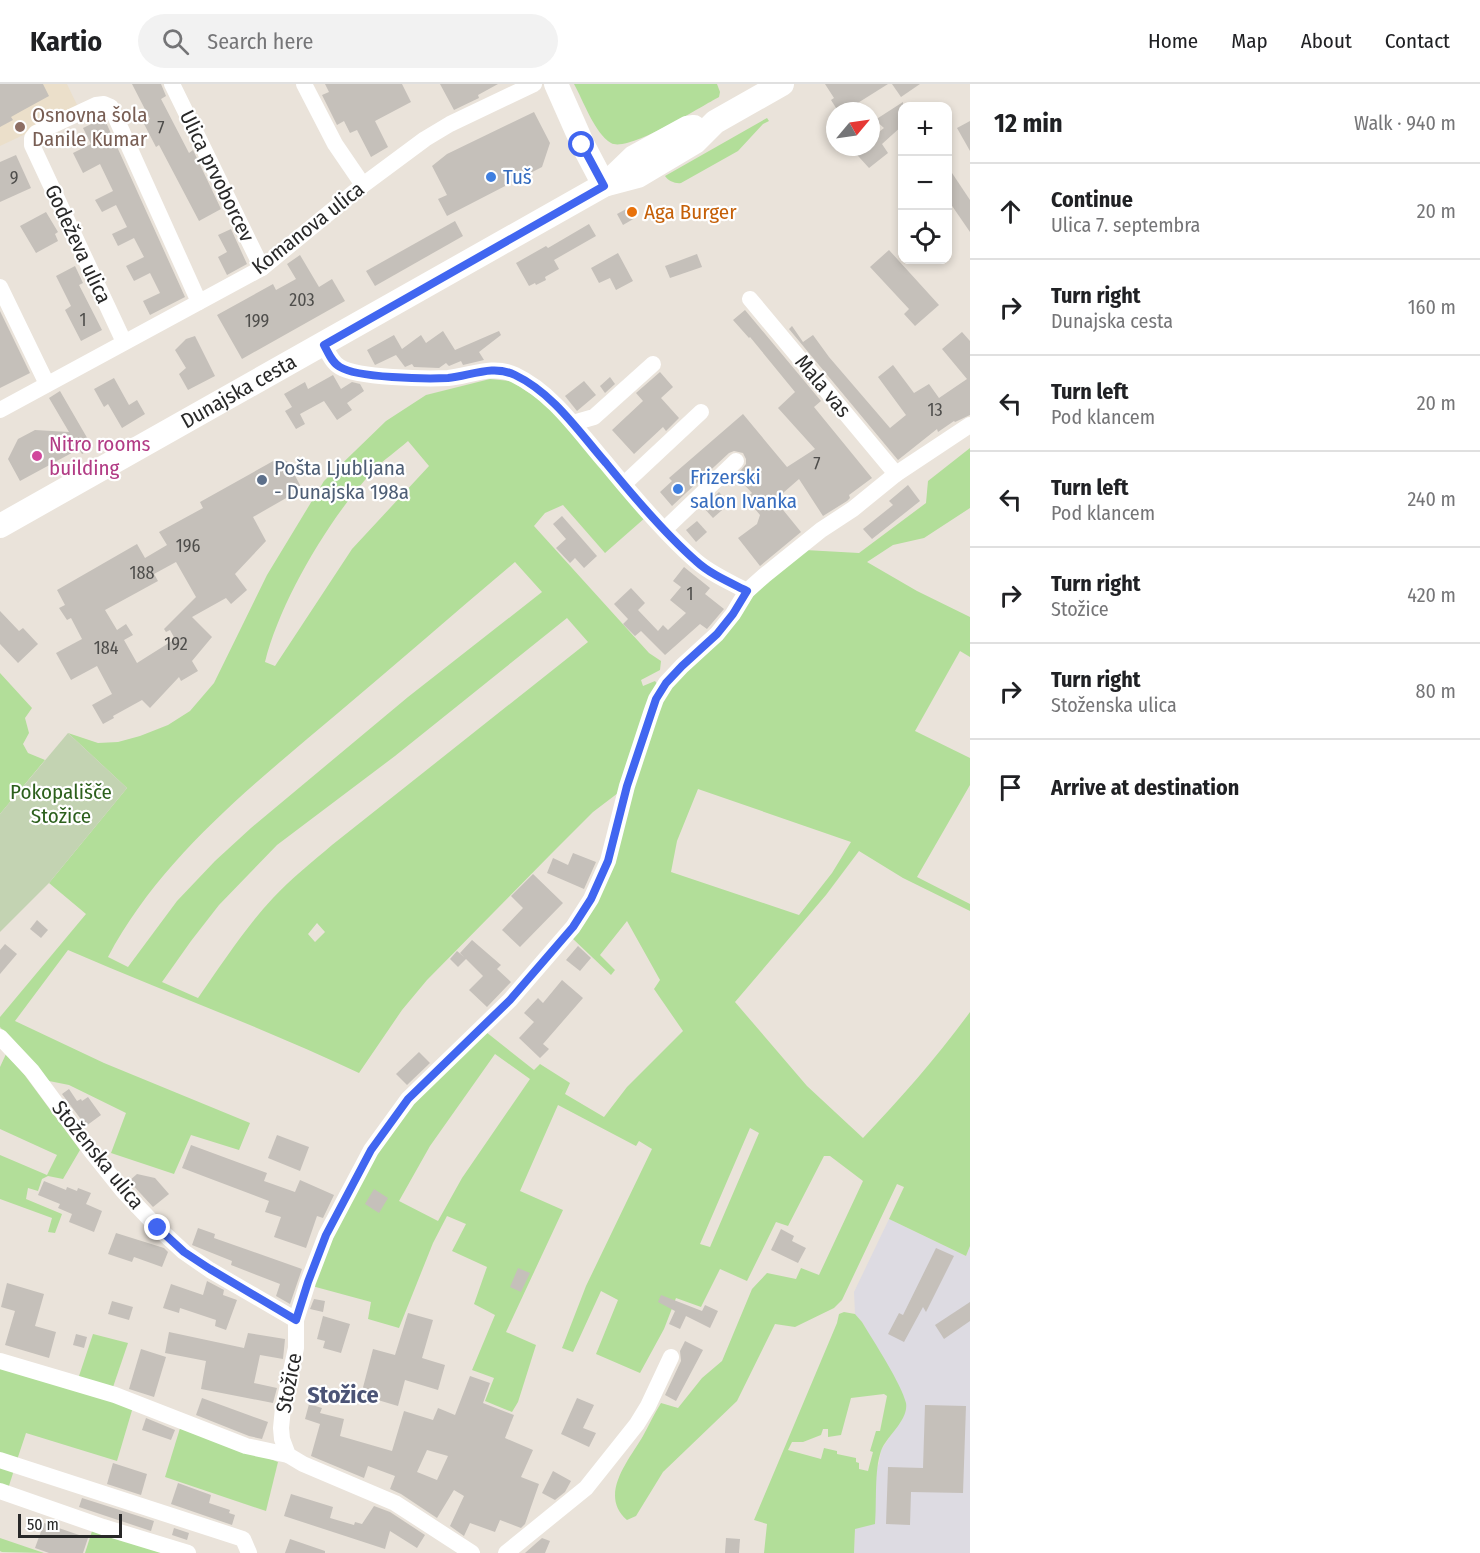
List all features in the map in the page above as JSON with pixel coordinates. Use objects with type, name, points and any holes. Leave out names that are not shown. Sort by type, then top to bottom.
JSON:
[{"type":"main road","points":[[556,84],[582,145],[604,186]]},
{"type":"main road","name":"Dunajska cesta","points":[[2,520],[324,345],[604,186],[634,157],[687,128],[715,122],[782,84]]},
{"type":"street","name":"Ulica prvoborcev","points":[[172,84],[262,268]]},
{"type":"street","points":[[304,84],[335,144],[363,185]]},
{"type":"street","name":"Komanova ulica","points":[[0,410],[262,268],[363,185],[442,129],[534,84]]},
{"type":"street","name":"Godeževa ulica","points":[[124,342],[32,145],[32,138],[36,133],[96,105],[104,104],[111,107],[199,302]]},
{"type":"street","points":[[0,286],[47,384]]},
{"type":"street","name":"Mala vas","points":[[750,299],[896,474]]},
{"type":"street","points":[[324,345],[336,365],[350,371],[383,376],[447,378],[493,370],[513,373],[535,386],[573,423],[665,530],[697,562],[747,591],[821,530],[853,509],[896,474],[970,425]]},
{"type":"street","points":[[573,423],[594,417],[653,364]]},
{"type":"street","points":[[624,484],[701,412]]},
{"type":"street","points":[[665,530],[736,461]]},
{"type":"street","name":"Stožice","points":[[288,1455],[280,1428],[296,1348],[296,1320],[326,1235],[371,1150],[408,1099],[510,1000],[573,927],[591,899],[608,861],[627,786],[656,699],[666,683],[717,634],[747,591]]},
{"type":"street","name":"Stoženska ulica","points":[[0,1037],[32,1071],[117,1184],[158,1228],[184,1252],[296,1320]]},
{"type":"street","points":[[506,1553],[586,1488],[637,1424],[671,1357]]},
{"type":"street","points":[[0,1361],[121,1397],[246,1446],[288,1455],[303,1464],[395,1503],[472,1553]]},
{"type":"street","points":[[0,1460],[243,1539],[249,1553]]},
{"type":"street","points":[[0,1491],[103,1527],[188,1553]]},
{"type":"shaded area","name":"Osnovna šola Danile Kumar","points":[[0,84],[67,84],[79,109],[0,146]]},
{"type":"shaded area","points":[[889,1219],[966,1256],[970,1246],[970,1553],[854,1553],[855,1529],[879,1463],[881,1450],[902,1418],[906,1405],[862,1322],[855,1314],[854,1292]]},
{"type":"green space","points":[[574,84],[717,84],[720,92],[719,97],[664,128],[620,144],[611,143],[605,139]]},
{"type":"green space","points":[[767,118],[769,121],[763,124],[738,151],[681,183],[672,182],[665,176]]},
{"type":"green space","points":[[490,379],[511,381],[552,408],[646,517],[605,553],[563,505],[545,513],[534,526],[649,653],[661,661],[660,670],[641,680],[643,686],[655,681],[658,685],[618,793],[593,812],[427,980],[402,1010],[359,1073],[68,950],[15,1021],[104,1063],[250,1123],[239,1150],[191,1135],[174,1174],[111,1153],[126,1113],[69,1085],[49,1081],[0,1027],[0,1017],[86,914],[49,883],[127,788],[68,733],[98,743],[118,742],[168,725],[190,711],[214,683],[267,575],[324,481],[386,421],[426,395]],"holes":[[[408,441],[429,466],[352,549],[275,666],[265,662],[282,613],[308,561],[340,512],[381,463]],[[515,562],[542,592],[408,697],[251,828],[177,901],[128,967],[108,957],[154,887],[211,824],[274,767]],[[567,618],[588,642],[294,877],[253,922],[198,998],[162,982],[219,905],[277,845],[395,756]],[[317,923],[325,932],[315,942],[308,934]]]},
{"type":"green space","points":[[970,448],[970,508],[924,538],[893,545],[867,562],[917,591],[970,617],[970,657],[960,651],[915,731],[970,758],[970,785],[917,877],[970,904],[970,911],[903,878],[859,851],[826,895],[735,1002],[807,1086],[863,1138],[919,1076],[970,1012],[970,1246],[966,1256],[889,1219],[904,1187],[897,1184],[842,1300],[834,1308],[795,1327],[775,1324],[737,1401],[663,1472],[636,1516],[627,1520],[615,1500],[619,1478],[661,1403],[678,1408],[702,1378],[722,1361],[752,1289],[767,1273],[796,1279],[801,1268],[819,1275],[863,1181],[830,1156],[824,1156],[788,1226],[776,1222],[747,1281],[720,1269],[701,1307],[676,1298],[664,1329],[640,1373],[596,1354],[618,1300],[601,1291],[573,1352],[562,1348],[586,1286],[652,1149],[639,1141],[636,1146],[558,1105],[520,1191],[563,1210],[506,1332],[536,1345],[518,1402],[512,1412],[485,1401],[494,1378],[472,1370],[495,1315],[474,1304],[487,1267],[452,1251],[466,1224],[447,1216],[433,1243],[399,1328],[368,1319],[371,1302],[312,1286],[352,1194],[391,1133],[413,1104],[486,1032],[534,1070],[540,1064],[570,1083],[565,1094],[604,1117],[627,1087],[683,1031],[654,989],[660,980],[627,921],[600,955],[615,970],[611,975],[572,938],[645,743],[668,690],[766,580],[805,550],[859,553],[926,503],[928,481]],"holes":[[[698,789],[851,842],[832,873],[799,915],[671,872],[677,841]],[[495,1054],[530,1079],[462,1178],[438,1221],[399,1201],[430,1146]],[[750,1128],[759,1133],[710,1247],[700,1244]]]},
{"type":"green space","points":[[0,673],[32,708],[25,718],[29,733],[23,744],[28,753],[45,760],[0,814]]},
{"type":"green space","name":"Pokopališče Stožice","points":[[68,733],[127,788],[49,883],[0,932],[0,814]]},
{"type":"green space","points":[[6,1054],[23,1073],[80,1150],[63,1179],[48,1176],[42,1179],[38,1191],[28,1188],[26,1199],[62,1214],[55,1233],[48,1232],[52,1218],[0,1199],[0,1155],[47,1175],[57,1155],[0,1129],[0,1067]]},
{"type":"green space","points":[[844,1312],[855,1314],[862,1322],[893,1374],[906,1403],[901,1422],[881,1451],[877,1477],[875,1524],[855,1529],[854,1553],[764,1553],[767,1524],[754,1520],[839,1314]],"holes":[[[884,1394],[887,1396],[880,1431],[876,1431],[870,1451],[873,1452],[868,1471],[859,1469],[856,1458],[837,1454],[837,1451],[824,1448],[821,1459],[788,1450],[792,1442],[803,1442],[821,1435],[823,1429],[828,1429],[828,1437],[841,1435],[851,1398]]]},
{"type":"green space","points":[[93,1334],[128,1343],[112,1390],[78,1379]]},
{"type":"green space","points":[[0,1365],[133,1407],[117,1461],[26,1433],[17,1460],[0,1454]]},
{"type":"green space","points":[[181,1425],[278,1462],[266,1511],[165,1477]]},
{"type":"green space","points":[[0,1467],[14,1470],[8,1489],[0,1486]]},
{"type":"green space","points":[[93,1528],[172,1553],[85,1553]]},
{"type":"green space","points":[[0,1538],[44,1553],[2,1552],[0,1551]]},
{"type":"building","points":[[0,84],[43,84],[49,96],[11,117],[13,120],[0,127]]},
{"type":"building","points":[[132,84],[161,84],[166,96],[161,99],[189,153],[193,150],[221,209],[199,221],[159,145],[156,147],[143,122],[150,119]]},
{"type":"building","points":[[325,84],[402,84],[411,102],[375,121],[388,147],[371,157],[357,130],[350,133],[344,121],[337,125],[322,95],[329,92]]},
{"type":"building","points":[[440,84],[498,84],[478,95],[479,98],[454,110]]},
{"type":"building","points":[[825,84],[888,84],[859,102],[832,102],[831,100],[834,98]]},
{"type":"building","points":[[892,84],[920,84],[901,97]]},
{"type":"building","points":[[898,105],[898,130],[882,144],[888,153],[869,168],[858,156],[880,156],[880,131],[884,128],[880,124],[880,117]]},
{"type":"building","points":[[534,112],[550,143],[542,167],[447,216],[438,199],[447,195],[432,166],[447,154]]},
{"type":"building","points":[[104,118],[185,297],[150,315],[143,301],[160,293],[150,273],[134,281],[126,266],[144,257],[134,238],[118,246],[112,234],[127,227],[116,205],[102,212],[95,200],[113,191],[100,164],[83,173],[73,153],[91,144],[83,128]]},
{"type":"building","points":[[970,121],[970,151],[957,128]]},
{"type":"building","points":[[16,155],[31,188],[0,202],[0,162]]},
{"type":"building","points":[[952,173],[970,200],[970,232],[952,206]]},
{"type":"building","points":[[630,207],[635,218],[623,225],[617,214]]},
{"type":"building","points":[[46,212],[58,232],[55,234],[58,241],[36,253],[20,226]]},
{"type":"building","points":[[455,221],[463,236],[375,286],[366,271]]},
{"type":"building","points":[[589,224],[596,236],[554,260],[559,269],[545,277],[546,280],[529,286],[516,263],[546,246],[548,248]]},
{"type":"building","points":[[231,229],[247,264],[227,275],[218,257],[227,252],[218,235]]},
{"type":"building","points":[[889,250],[898,260],[898,264],[902,264],[939,305],[915,326],[904,314],[909,309],[870,267]]},
{"type":"building","points":[[618,253],[633,281],[616,290],[610,278],[599,283],[591,268]]},
{"type":"building","points":[[697,254],[702,267],[670,278],[665,266]]},
{"type":"building","points":[[300,255],[319,287],[332,279],[345,301],[242,359],[217,315],[273,284],[276,290],[296,279],[287,264]]},
{"type":"building","points":[[75,266],[83,283],[79,285],[102,330],[81,341],[65,310],[71,306],[56,276]]},
{"type":"building","points":[[745,310],[821,401],[814,407],[872,478],[849,495],[850,498],[847,501],[823,516],[799,479],[775,500],[801,532],[760,566],[738,538],[757,524],[760,515],[746,498],[752,493],[736,476],[746,464],[743,453],[734,451],[729,453],[672,506],[660,492],[672,481],[669,478],[743,414],[787,467],[815,449],[778,408],[795,392],[733,320]]},
{"type":"building","points":[[0,311],[30,373],[0,388]]},
{"type":"building","points":[[792,326],[803,342],[813,335],[890,428],[906,415],[878,377],[893,365],[914,393],[929,384],[939,398],[967,379],[942,349],[962,332],[970,341],[970,415],[954,421],[938,432],[937,429],[898,460],[789,329]]},
{"type":"building","points":[[443,331],[455,350],[499,331],[501,335],[479,352],[484,360],[463,365],[461,361],[449,366],[446,363],[439,368],[414,367],[412,364],[405,367],[396,355],[375,365],[367,350],[394,335],[402,349],[421,335],[426,343]]},
{"type":"building","points":[[195,336],[215,376],[188,390],[179,374],[186,368],[175,350],[186,339]]},
{"type":"building","points":[[660,372],[673,387],[661,398],[679,418],[666,431],[663,427],[634,454],[612,430],[643,401],[636,393]]},
{"type":"building","points":[[333,375],[341,389],[352,382],[360,384],[364,391],[347,403],[352,410],[337,420],[324,401],[300,414],[305,424],[296,429],[285,411],[292,407],[284,394],[305,382],[308,389]]},
{"type":"building","points":[[610,377],[615,384],[605,393],[600,386]]},
{"type":"building","points":[[114,378],[129,405],[137,400],[145,414],[122,428],[108,404],[104,407],[94,389]]},
{"type":"building","points":[[584,381],[596,395],[577,411],[565,396]]},
{"type":"building","name":"Nitro rooms building","points":[[60,391],[93,448],[82,454],[79,449],[20,481],[8,459],[18,439],[35,430],[69,432],[49,398]]},
{"type":"building","points":[[282,459],[288,462],[302,489],[253,517],[266,541],[235,574],[247,590],[231,604],[226,598],[192,617],[212,637],[192,661],[198,671],[181,681],[179,677],[150,708],[142,700],[103,724],[92,705],[112,694],[97,666],[71,680],[56,653],[82,639],[71,618],[67,620],[59,608],[65,605],[57,590],[137,544],[145,558],[167,545],[159,532],[203,508],[200,502],[275,460]],"holes":[[[176,562],[196,597],[164,629],[166,632],[170,630],[175,639],[137,663],[124,640],[133,635],[126,624],[117,630],[105,610],[158,581],[154,574]]]},
{"type":"building","points":[[908,485],[920,501],[872,539],[863,529],[893,505],[889,501]]},
{"type":"building","points":[[719,492],[729,504],[713,518],[703,507]]},
{"type":"building","points":[[562,516],[597,556],[584,568],[575,558],[570,563],[556,548],[566,539],[553,524]]},
{"type":"building","points":[[697,521],[707,532],[696,542],[686,530]]},
{"type":"building","points":[[684,567],[710,588],[705,594],[724,609],[707,629],[700,624],[665,655],[641,631],[635,636],[623,624],[628,619],[614,604],[631,588],[645,603],[638,610],[658,631],[663,625],[668,630],[686,613],[670,600],[681,587],[673,581]]},
{"type":"building","points":[[0,611],[19,631],[23,628],[38,644],[18,663],[0,644]]},
{"type":"building","points":[[573,853],[596,862],[584,889],[547,873],[553,858],[568,865]]},
{"type":"building","points":[[533,874],[563,903],[520,947],[502,930],[523,908],[511,896]]},
{"type":"building","points":[[37,920],[48,930],[41,938],[30,929]]},
{"type":"building","points":[[472,940],[501,965],[497,969],[511,982],[487,1007],[469,990],[483,976],[466,959],[458,967],[450,959],[457,951],[464,957],[460,953]]},
{"type":"building","points":[[5,944],[17,954],[0,974],[0,950]]},
{"type":"building","points":[[578,946],[591,958],[580,971],[566,960]]},
{"type":"building","points":[[562,980],[583,998],[543,1044],[549,1049],[540,1058],[519,1038],[534,1022],[524,1013],[538,998],[543,1003]]},
{"type":"building","points":[[419,1052],[430,1063],[407,1085],[396,1074]]},
{"type":"building","points":[[69,1089],[77,1101],[88,1097],[101,1115],[86,1126],[62,1094]]},
{"type":"building","points":[[277,1135],[309,1147],[300,1171],[268,1158]]},
{"type":"building","points":[[191,1145],[267,1173],[264,1181],[295,1192],[300,1180],[334,1195],[323,1218],[317,1216],[306,1248],[274,1237],[281,1217],[265,1212],[269,1201],[182,1168]]},
{"type":"building","points":[[137,1174],[155,1178],[169,1194],[153,1207],[129,1181]]},
{"type":"building","points":[[44,1181],[66,1190],[67,1187],[77,1191],[78,1188],[91,1193],[86,1204],[102,1211],[94,1232],[69,1222],[72,1214],[58,1208],[60,1204],[38,1195]]},
{"type":"building","points":[[374,1189],[388,1198],[379,1213],[365,1204]]},
{"type":"building","points":[[198,1228],[215,1234],[214,1238],[302,1269],[290,1304],[276,1296],[280,1284],[231,1265],[232,1261],[192,1245]]},
{"type":"building","points":[[781,1229],[794,1236],[792,1241],[806,1248],[798,1263],[771,1250]]},
{"type":"building","points":[[116,1233],[164,1248],[168,1252],[162,1267],[134,1257],[132,1262],[108,1254]]},
{"type":"building","points":[[936,1248],[954,1256],[926,1312],[923,1307],[904,1342],[888,1334],[899,1313],[903,1315]]},
{"type":"building","points":[[518,1268],[530,1273],[521,1292],[510,1287]]},
{"type":"building","points":[[207,1281],[224,1290],[223,1295],[237,1300],[226,1330],[215,1326],[216,1320],[180,1308],[179,1313],[163,1308],[171,1284],[203,1295]]},
{"type":"building","points":[[7,1283],[44,1294],[35,1326],[56,1332],[49,1358],[5,1345],[15,1311],[1,1307]]},
{"type":"building","points":[[661,1295],[702,1311],[705,1305],[718,1311],[710,1328],[686,1316],[680,1329],[669,1324],[675,1311],[658,1302]]},
{"type":"building","points":[[314,1299],[325,1301],[323,1312],[310,1309]]},
{"type":"building","points":[[112,1301],[133,1307],[129,1320],[108,1314]]},
{"type":"building","points":[[970,1302],[970,1321],[944,1339],[935,1325]]},
{"type":"building","points":[[408,1313],[433,1320],[422,1358],[445,1365],[438,1390],[405,1380],[398,1406],[361,1395],[373,1349],[395,1355]]},
{"type":"building","points":[[323,1316],[350,1324],[341,1353],[323,1348],[325,1341],[317,1339]]},
{"type":"building","points":[[169,1332],[244,1348],[248,1333],[285,1339],[283,1359],[260,1355],[254,1383],[277,1388],[273,1403],[201,1389],[206,1361],[165,1353]]},
{"type":"building","points":[[76,1334],[87,1337],[84,1348],[73,1345]]},
{"type":"building","points":[[685,1341],[703,1350],[676,1401],[665,1395],[681,1361],[680,1351]]},
{"type":"building","points":[[141,1349],[166,1357],[154,1397],[129,1389]]},
{"type":"building","points":[[470,1376],[490,1383],[483,1403],[514,1415],[505,1438],[533,1450],[521,1477],[539,1484],[525,1524],[521,1528],[500,1520],[495,1532],[470,1523],[464,1536],[450,1526],[464,1496],[454,1490],[437,1518],[390,1489],[395,1476],[368,1466],[364,1478],[311,1456],[320,1424],[305,1419],[309,1404],[322,1408],[320,1413],[344,1419],[340,1436],[392,1451],[404,1411],[433,1420],[438,1408],[455,1415]],"holes":[[[427,1450],[448,1456],[437,1480],[417,1472]]]},
{"type":"building","points":[[202,1398],[268,1422],[262,1439],[196,1415]]},
{"type":"building","points":[[577,1398],[594,1405],[583,1428],[596,1433],[589,1447],[561,1434]]},
{"type":"building","points":[[925,1405],[966,1406],[963,1493],[911,1492],[910,1525],[886,1524],[888,1467],[923,1468]]},
{"type":"building","points":[[146,1418],[175,1430],[171,1440],[142,1430]]},
{"type":"building","points":[[113,1463],[147,1474],[141,1495],[107,1484]]},
{"type":"building","points":[[553,1471],[571,1481],[565,1492],[555,1500],[542,1493]]},
{"type":"building","points":[[178,1483],[211,1495],[209,1503],[230,1510],[229,1513],[235,1515],[232,1525],[171,1504]]},
{"type":"building","points":[[291,1494],[333,1507],[330,1518],[354,1525],[355,1522],[362,1524],[374,1506],[390,1512],[425,1535],[417,1548],[390,1531],[385,1549],[284,1516]]},
{"type":"building","points":[[82,1498],[154,1521],[151,1531],[79,1507]]},
{"type":"building","points":[[44,1523],[88,1538],[83,1553],[49,1553],[35,1548]]},
{"type":"building","points":[[174,1528],[189,1533],[187,1540],[172,1535]]},
{"type":"building","points":[[542,1538],[550,1541],[545,1553],[525,1553]]},
{"type":"building","points":[[726,1538],[740,1539],[739,1553],[725,1553]]},
{"type":"building","points":[[290,1539],[325,1551],[325,1553],[285,1553]]},
{"type":"place","name":"Osnovna šola Danile Kumar","points":[[20,127]]},
{"type":"place","name":"Tuš","points":[[491,177]]},
{"type":"place","name":"Aga Burger","points":[[632,212]]},
{"type":"place","name":"Nitro rooms building","points":[[37,456]]},
{"type":"place","name":"Pošta Ljubljana - Dunajska 198a","points":[[262,480]]},
{"type":"place","name":"Frizerski salon Ivanka","points":[[678,489]]},
{"type":"district","name":"Stožice","points":[[343,1395]]},
{"type":"route","points":[[158,1228],[184,1252],[296,1320],[326,1235],[371,1150],[408,1099],[510,1000],[573,927],[591,899],[608,861],[617,818],[656,699],[666,683],[717,634],[747,591],[697,562],[665,530],[573,423],[535,386],[513,373],[493,370],[447,378],[383,376],[339,367],[324,345],[604,186],[582,145]]}]
